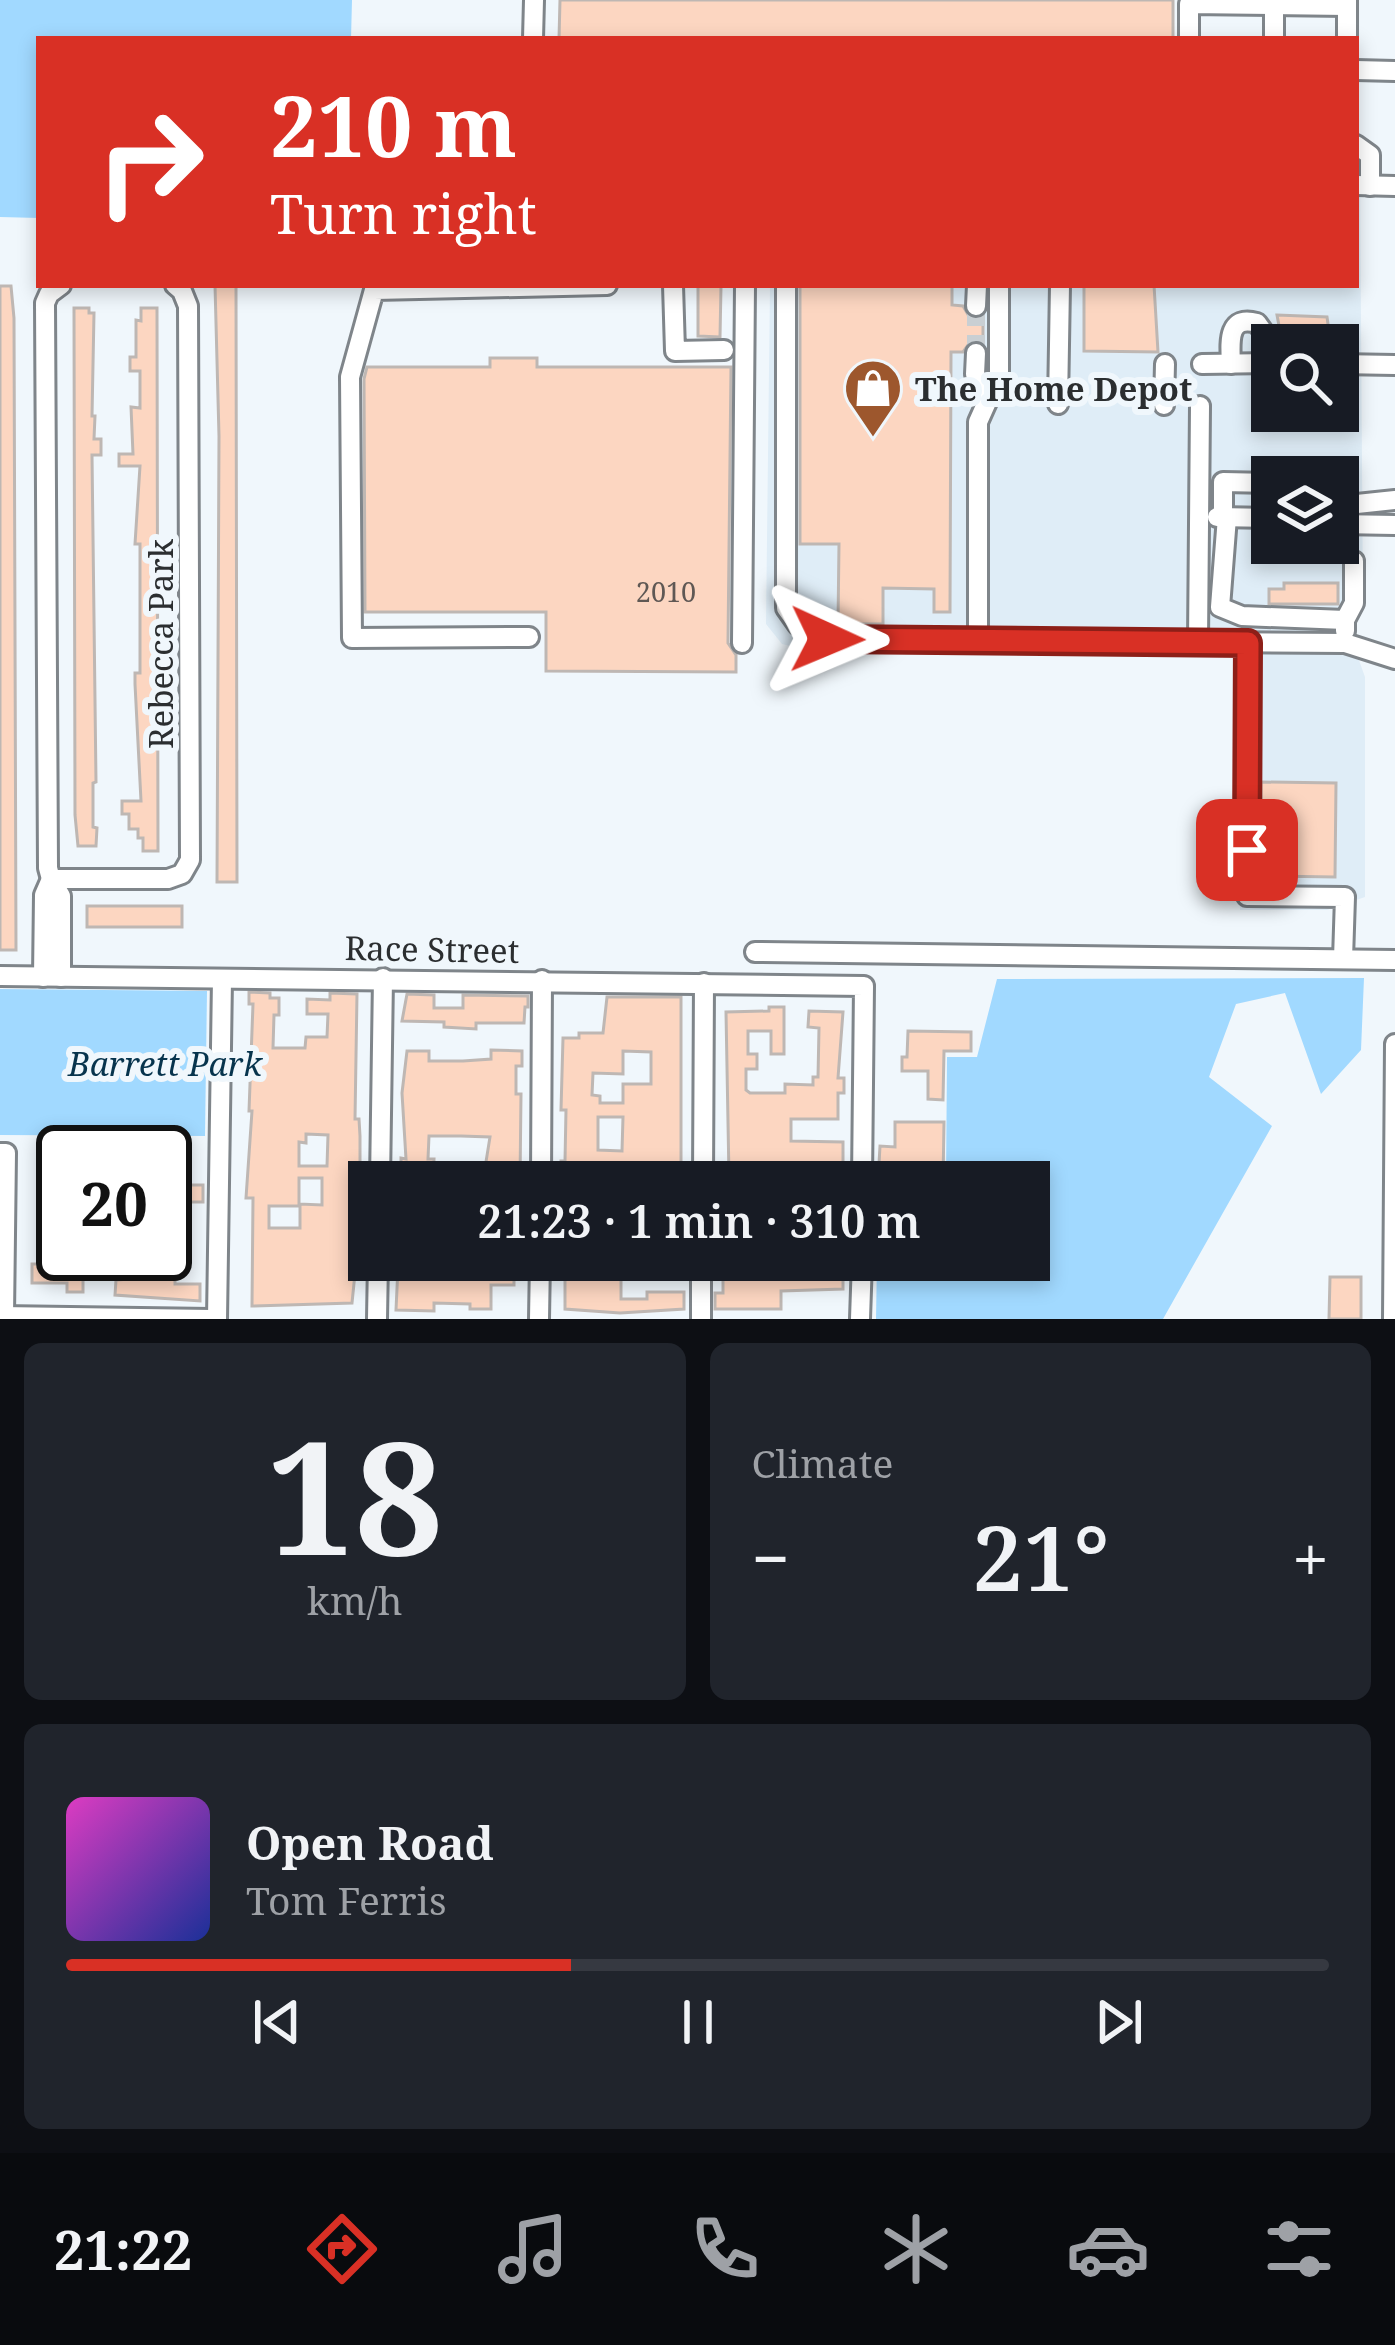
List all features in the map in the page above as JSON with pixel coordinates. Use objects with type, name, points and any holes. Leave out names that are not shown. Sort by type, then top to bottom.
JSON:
[{"type":"street","points":[[533,36],[534,0]]},
{"type":"street","points":[[1189,36],[1190,4],[1347,3],[1347,36]]},
{"type":"street","points":[[1274,5],[1274,36]]},
{"type":"street","points":[[1359,70],[1395,71]]},
{"type":"street","points":[[1359,147],[1370,155],[1363,185],[1395,185]]},
{"type":"street","points":[[52,977],[61,896],[51,879],[47,854],[45,303],[57,288]]},
{"type":"street","name":"Rebecca Park","points":[[51,879],[168,879],[182,874],[190,860],[188,306],[178,288]]},
{"type":"street","points":[[467,288],[374,290],[350,377],[352,638],[529,638]]},
{"type":"street","points":[[673,288],[675,351],[724,350]]},
{"type":"street","points":[[742,644],[745,288]]},
{"type":"street","points":[[786,288],[786,608],[799,625],[827,639],[1345,643],[1395,658]]},
{"type":"street","points":[[976,306],[977,288]]},
{"type":"street","points":[[978,641],[978,422],[999,375],[999,288]]},
{"type":"street","points":[[1058,404],[1060,288]]},
{"type":"street","points":[[1231,364],[1232,330],[1248,320],[1258,324]]},
{"type":"street","points":[[976,353],[977,385],[986,403]]},
{"type":"street","points":[[1359,358],[1395,365]]},
{"type":"street","points":[[1164,405],[1165,364]]},
{"type":"street","points":[[1202,364],[1251,364]]},
{"type":"street","points":[[1198,642],[1200,406]]},
{"type":"street","points":[[1251,483],[1223,482],[1226,559],[1220,571],[1220,608],[1345,620]]},
{"type":"street","points":[[1359,504],[1395,500]]},
{"type":"street","points":[[1199,517],[1251,518]]},
{"type":"street","points":[[1359,524],[1395,525]]},
{"type":"street","points":[[1345,643],[1345,620],[1354,603],[1354,564]]},
{"type":"street","points":[[1248,643],[1247,896],[1345,897],[1343,959]]},
{"type":"street","points":[[755,952],[1395,960]]},
{"type":"street","name":"Race Street","points":[[0,976],[864,986],[862,1161]]},
{"type":"street","points":[[380,1161],[383,978]]},
{"type":"street","points":[[0,1153],[6,1153],[2,1316],[214,1319],[221,979]]},
{"type":"street","points":[[541,1161],[542,980]]},
{"type":"street","points":[[703,1161],[704,983]]},
{"type":"street","points":[[1393,1319],[1395,1044]]},
{"type":"street","points":[[377,1319],[378,1281]]},
{"type":"street","points":[[539,1319],[540,1281]]},
{"type":"street","points":[[701,1281],[701,1319]]},
{"type":"street","points":[[860,1319],[861,1281]]},
{"type":"shaded area","points":[[1360,175],[1363,606],[1356,620],[1356,652],[1365,677],[1365,897],[1327,910],[1240,910],[1235,651],[798,648],[782,644],[766,624],[770,288],[1359,288]]},
{"type":"green space","points":[[0,0],[352,0],[351,36],[36,36],[36,218],[0,217]]},
{"type":"green space","points":[[1364,978],[1361,1050],[1321,1094],[1285,993],[1236,1004],[1209,1077],[1272,1126],[1163,1319],[876,1319],[877,1281],[1050,1281],[1050,1161],[946,1161],[947,1057],[977,1057],[997,979]]},
{"type":"green space","name":"Barrett Park","points":[[0,989],[207,991],[205,1136],[192,1136],[192,1125],[36,1125],[36,1135],[0,1135]]},
{"type":"building","points":[[560,0],[1173,0],[1173,36],[559,36]]},
{"type":"building","points":[[0,286],[11,286],[14,318],[16,950],[0,950]]},
{"type":"building","points":[[215,288],[236,288],[237,882],[217,882]]},
{"type":"building","points":[[698,288],[721,288],[720,337],[698,336]]},
{"type":"building","name":"The Home Depot","points":[[800,288],[952,288],[952,305],[963,306],[970,318],[983,317],[983,341],[971,341],[963,352],[951,352],[950,612],[934,612],[934,589],[883,588],[883,624],[838,624],[839,544],[800,544]]},
{"type":"building","points":[[1084,288],[1154,288],[1158,352],[1084,351]]},
{"type":"building","points":[[74,308],[89,308],[94,313],[92,416],[94,439],[101,439],[101,455],[92,455],[96,846],[78,846],[75,815]]},
{"type":"building","points":[[141,308],[157,308],[158,851],[143,851],[138,829],[129,829],[129,814],[122,814],[122,801],[141,801],[135,684],[135,673],[140,673],[140,544],[135,544],[140,466],[119,466],[119,454],[133,454],[131,407],[140,408],[140,371],[130,371],[130,357],[136,357],[136,320],[141,321]]},
{"type":"building","points":[[1277,315],[1327,317],[1328,324],[1279,324]]},
{"type":"building","points":[[490,358],[537,358],[537,367],[731,367],[728,643],[736,655],[736,672],[546,671],[546,612],[365,612],[367,367],[490,367]]},
{"type":"building","points":[[1284,583],[1338,583],[1338,604],[1269,604],[1269,589],[1284,589]]},
{"type":"building","points":[[1261,782],[1336,783],[1335,877],[1261,876]]},
{"type":"building","points":[[87,906],[182,906],[182,927],[87,927]]},
{"type":"building","points":[[249,992],[279,998],[273,1048],[305,1048],[306,1037],[327,1037],[328,1014],[307,1014],[307,999],[330,1000],[330,993],[357,994],[355,1119],[359,1119],[360,1161],[348,1161],[352,1303],[252,1306],[253,1198],[246,1198],[253,1004],[249,1004]],"holes":[[[306,1134],[328,1135],[327,1166],[299,1166],[299,1142],[306,1143]],[[299,1178],[322,1178],[322,1205],[300,1204],[300,1228],[269,1228],[269,1206],[299,1206]]]},
{"type":"building","points":[[407,994],[434,995],[434,1008],[463,1008],[463,995],[528,996],[528,1007],[524,1023],[444,1027],[444,1022],[402,1021]]},
{"type":"building","points":[[607,997],[681,997],[681,1161],[565,1161],[563,1038],[579,1038],[579,1033],[603,1033]],"holes":[[[623,1051],[651,1052],[651,1084],[623,1084],[623,1103],[600,1103],[600,1096],[592,1095],[593,1073],[623,1074]],[[598,1117],[623,1117],[622,1151],[598,1150]]]},
{"type":"building","points":[[769,1007],[784,1007],[784,1054],[771,1054],[771,1031],[748,1031],[748,1054],[757,1054],[757,1069],[746,1069],[750,1093],[785,1093],[785,1084],[813,1085],[813,1077],[818,1077],[819,1028],[808,1027],[809,1011],[843,1012],[838,1078],[844,1078],[844,1093],[838,1093],[838,1119],[791,1119],[791,1141],[843,1142],[843,1161],[729,1161],[726,1012],[769,1011]]},
{"type":"building","points":[[908,1031],[971,1032],[971,1051],[944,1051],[943,1100],[928,1099],[928,1071],[902,1071]]},
{"type":"building","points":[[491,1050],[522,1051],[522,1066],[516,1066],[516,1094],[521,1094],[520,1161],[486,1161],[490,1137],[429,1136],[428,1159],[434,1161],[401,1161],[406,1159],[402,1093],[407,1051],[429,1051],[429,1061],[491,1059]]},
{"type":"building","points":[[895,1122],[944,1122],[943,1161],[879,1161],[880,1146],[895,1147]]},
{"type":"building","points":[[192,1185],[203,1185],[203,1202],[192,1202]]},
{"type":"building","points":[[32,1264],[36,1264],[36,1281],[83,1281],[83,1292],[67,1292],[67,1283],[32,1283]]},
{"type":"building","points":[[1330,1277],[1361,1277],[1361,1319],[1329,1319]]},
{"type":"building","points":[[116,1281],[200,1284],[200,1301],[115,1295]]},
{"type":"building","points":[[397,1281],[514,1281],[514,1285],[491,1285],[491,1309],[434,1303],[434,1311],[396,1310]]},
{"type":"building","points":[[565,1281],[621,1281],[621,1299],[647,1299],[647,1292],[684,1292],[684,1309],[620,1313],[565,1309]]},
{"type":"building","points":[[723,1281],[843,1281],[843,1289],[781,1291],[781,1309],[715,1309],[715,1293],[723,1293]]},
{"type":"tunnel","points":[[976,306],[976,353]]},
{"type":"place","name":"The Home Depot","points":[[873,439]]},
{"type":"route","points":[[827,639],[1248,643],[1247,850]]}]
